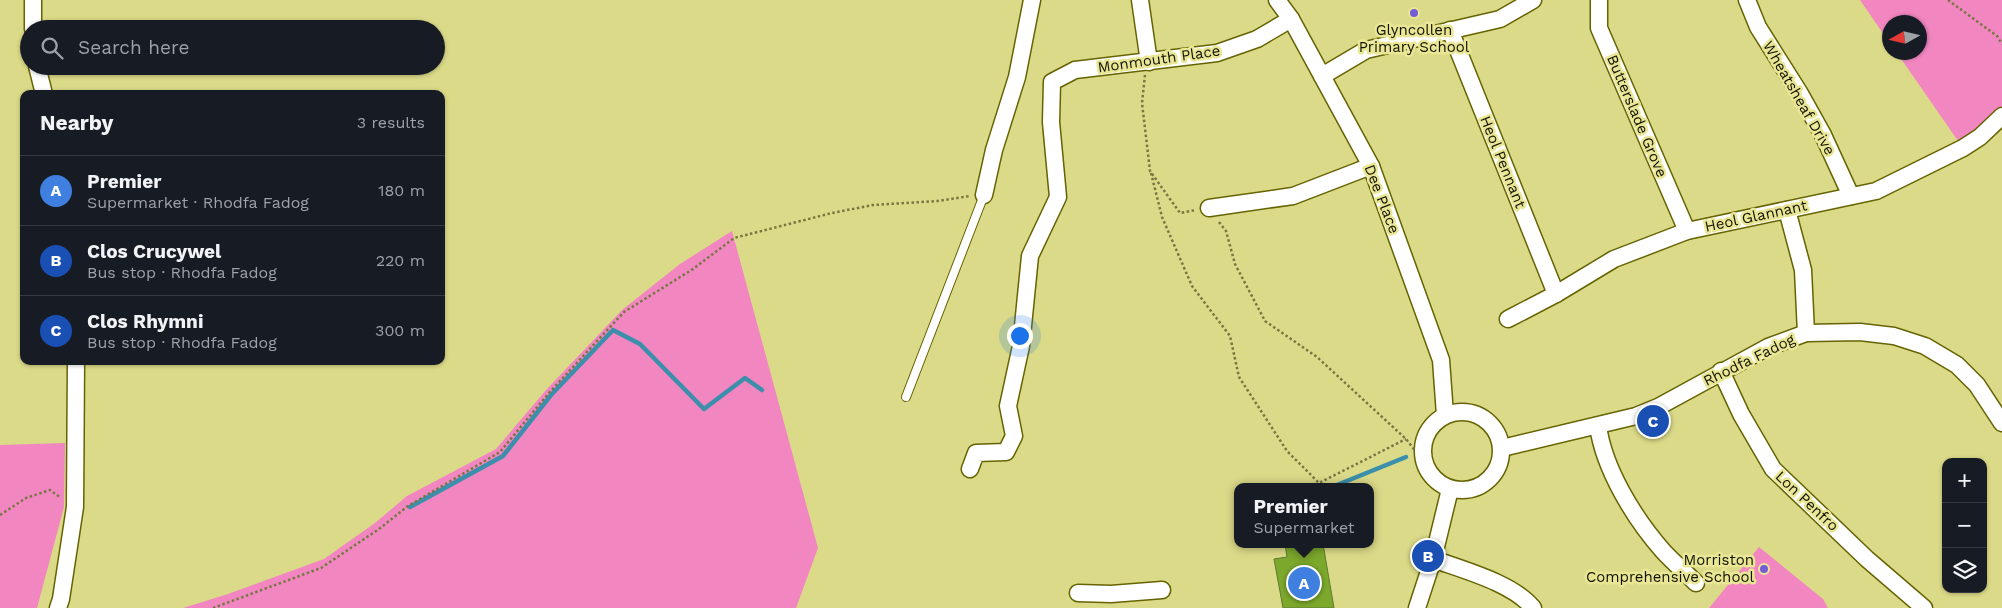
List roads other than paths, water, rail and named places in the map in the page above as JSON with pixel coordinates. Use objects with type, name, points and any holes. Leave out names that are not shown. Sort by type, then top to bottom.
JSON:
[{"type":"street","points":[[33,0],[33,20]]},
{"type":"street","points":[[984,195],[994,150],[1017,77],[1032,0]]},
{"type":"street","points":[[1140,0],[1149,62]]},
{"type":"street","name":"Dee Place","points":[[1277,0],[1291,19],[1371,166],[1440,360],[1445,415]]},
{"type":"street","points":[[1322,76],[1366,50],[1500,19],[1533,0]]},
{"type":"street","name":"Butterslade Grove","points":[[1599,0],[1599,28],[1687,231]]},
{"type":"street","name":"Wheatsheaf Drive","points":[[1747,0],[1758,27],[1799,92],[1823,135],[1852,196]]},
{"type":"street","name":"Monmouth Place","points":[[970,469],[976,453],[1006,452],[1014,436],[1008,406],[1021,346],[1030,256],[1058,197],[1051,122],[1052,82],[1074,70],[1217,53],[1257,39],[1291,19]]},
{"type":"street","name":"Heol Pennant","points":[[1450,30],[1556,294]]},
{"type":"street","points":[[39,75],[43,90]]},
{"type":"street","name":"Heol Glannant","points":[[1508,319],[1556,294],[1614,260],[1687,231],[1876,192],[1963,148],[1980,136],[2002,116]]},
{"type":"street","points":[[1210,208],[1293,196],[1371,166]]},
{"type":"street","points":[[1787,210],[1802,270],[1806,333]]},
{"type":"street","name":"Rhodfa Fadog","points":[[1502,448],[1636,416],[1658,407],[1768,347],[1806,333],[1860,332],[1894,336],[1925,346],[1957,366],[1977,385],[2002,423]]},
{"type":"street","points":[[58,608],[75,508],[76,365]]},
{"type":"street","name":"Lon Penfro","points":[[1721,371],[1741,414],[1773,469],[1867,559],[1924,608]]},
{"type":"street","points":[[1458,411],[1477,414],[1488,421],[1497,432],[1502,448],[1500,462],[1494,474],[1483,485],[1470,490],[1450,489],[1437,482],[1428,472],[1422,449],[1428,430],[1437,420],[1445,415],[1458,411]]},
{"type":"street","points":[[1598,426],[1601,443],[1621,492],[1663,551],[1696,583]]},
{"type":"street","points":[[1417,608],[1433,559],[1450,489]]},
{"type":"street","points":[[1433,559],[1488,578],[1527,600],[1533,608]]},
{"type":"street","points":[[1078,593],[1111,601],[1162,590]]},
{"type":"lane","points":[[906,397],[984,195]]},
{"type":"waterway","points":[[410,507],[503,456],[551,395],[613,330],[640,344],[704,409],[745,378],[762,390]]},
{"type":"waterway","points":[[1342,483],[1406,457]]},
{"type":"place","name":"Glyncollen Primary School","points":[[1414,13]]},
{"type":"place","name":"Clos Rhymni","points":[[1653,421]]},
{"type":"place","name":"Clos Crucywel","points":[[1428,556]]},
{"type":"place","name":"Morriston Comprehensive School","points":[[1764,569]]},
{"type":"place","name":"Premier","points":[[1304,583]]}]
